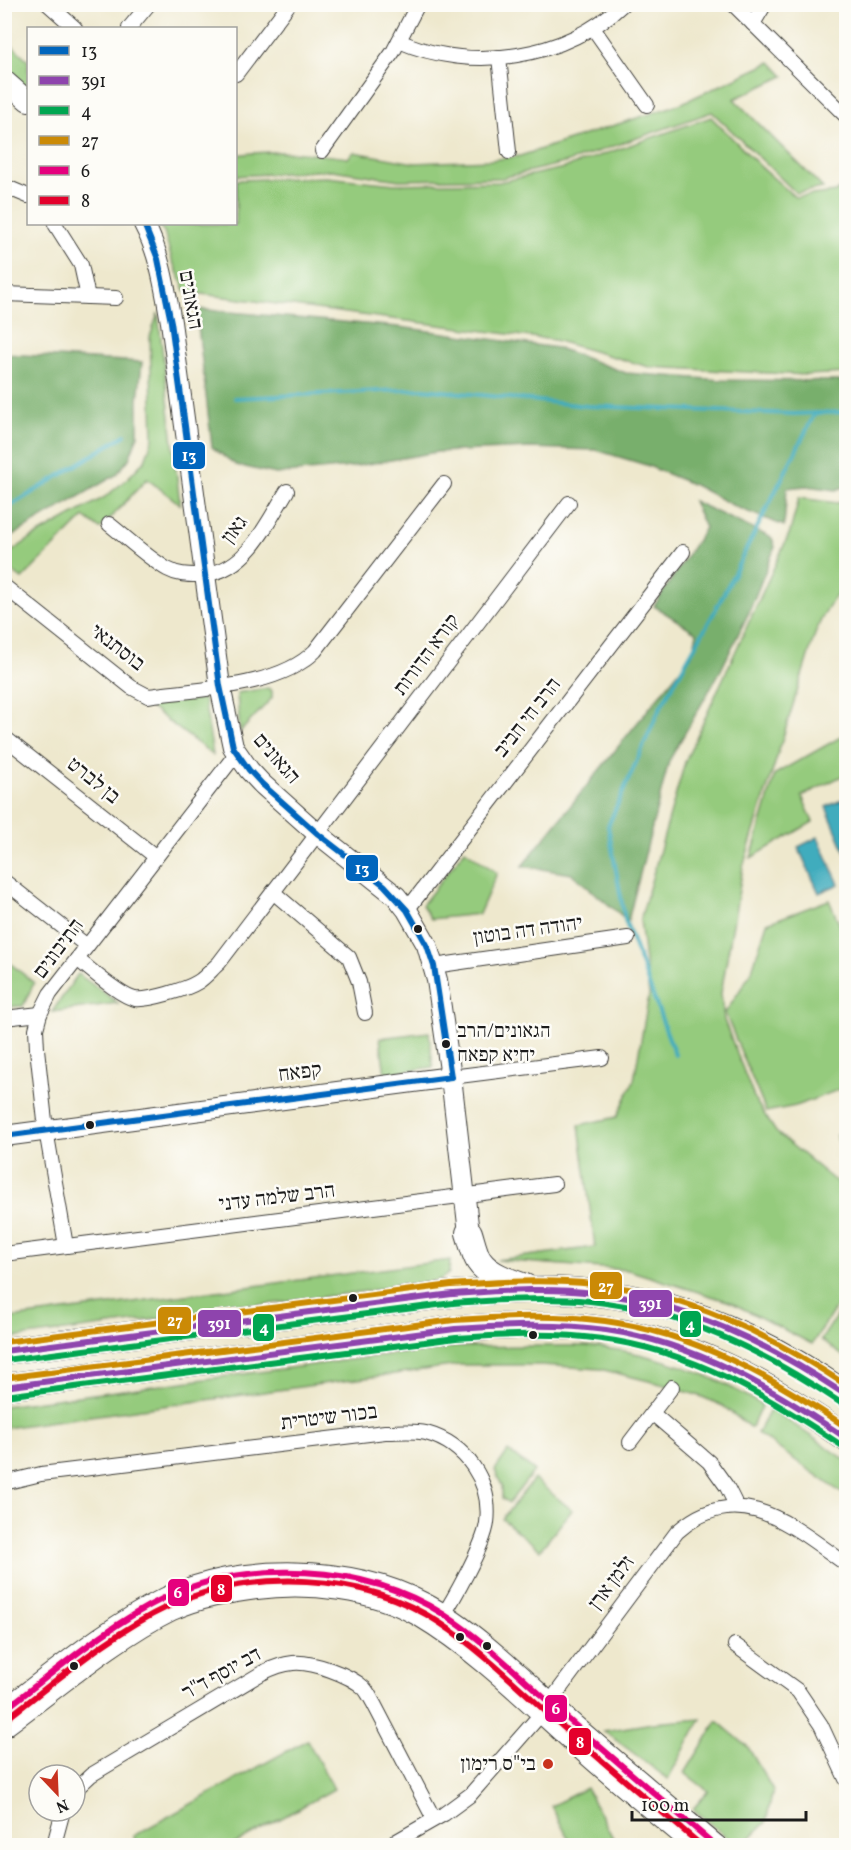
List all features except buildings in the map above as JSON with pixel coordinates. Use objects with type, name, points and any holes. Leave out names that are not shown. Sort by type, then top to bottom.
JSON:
[{"type":"highway","points":[[469,1233],[478,1261],[487,1269],[504,1279],[537,1290]]},
{"type":"highway","points":[[427,1297],[444,1291],[460,1276],[464,1266],[469,1233]]},
{"type":"highway","points":[[4,1351],[427,1297],[537,1290],[613,1295],[663,1306],[706,1319],[782,1355],[846,1395]]},
{"type":"highway","points":[[4,1387],[455,1329],[498,1326],[564,1326],[608,1330],[694,1352],[765,1386],[806,1410],[846,1438]]},
{"type":"street","points":[[48,4],[74,27]]},
{"type":"street","points":[[130,27],[149,4]]},
{"type":"street","points":[[237,73],[289,4]]},
{"type":"street","points":[[322,151],[375,78],[399,41],[418,4]]},
{"type":"street","points":[[399,41],[412,47],[454,56],[480,59],[500,57],[558,45],[593,28],[623,4]]},
{"type":"street","points":[[733,4],[844,107]]},
{"type":"street","points":[[753,24],[765,4]]},
{"type":"street","points":[[593,28],[647,105]]},
{"type":"street","points":[[500,57],[509,152]]},
{"type":"street","points":[[4,80],[27,100]]},
{"type":"street","points":[[4,93],[27,105]]},
{"type":"street","points":[[4,186],[27,196]]},
{"type":"street","points":[[57,225],[81,265],[88,297]]},
{"type":"street","name":"הגאונים","points":[[144,225],[155,249],[167,302],[228,730],[236,754],[262,784],[318,834],[384,885],[407,910],[427,945],[434,966],[451,1077],[469,1233]]},
{"type":"street","points":[[4,294],[116,298]]},
{"type":"street","points":[[220,686],[280,674],[306,660],[444,484]]},
{"type":"street","name":"גאון","points":[[109,524],[166,568],[184,575],[206,575],[228,568],[247,553],[287,491]]},
{"type":"street","name":"קורא הדורות","points":[[77,959],[125,995],[136,999],[181,990],[197,983],[219,963],[569,503]]},
{"type":"street","name":"הרב חי חביב","points":[[407,910],[683,552]]},
{"type":"street","name":"בוסתנאי","points":[[4,586],[141,694],[148,696],[220,686]]},
{"type":"street","name":"בן לברט","points":[[4,737],[156,857]]},
{"type":"street","name":"התיבונים","points":[[66,1246],[46,1130],[36,1029],[40,1014],[50,994],[236,754]]},
{"type":"street","points":[[4,881],[87,946]]},
{"type":"street","points":[[273,892],[350,957],[359,982],[365,1013]]},
{"type":"street","name":"יהודה דה בוטון","points":[[434,966],[628,938]]},
{"type":"street","points":[[4,1018],[40,1014]]},
{"type":"street","name":"קפאח","points":[[4,1136],[602,1058]]},
{"type":"street","name":"הרב שלמה עדני","points":[[4,1254],[554,1184]]},
{"type":"street","points":[[630,1442],[672,1387]]},
{"type":"street","points":[[652,1413],[709,1462],[727,1487],[737,1507]]},
{"type":"street","name":"בכור שיטרית","points":[[4,1483],[41,1474],[385,1432],[424,1432],[454,1446],[468,1459],[478,1474],[488,1504],[487,1525],[481,1545],[439,1621]]},
{"type":"street","name":"זלמן ארן","points":[[388,1845],[470,1795],[545,1708],[677,1532],[694,1518],[715,1510],[737,1507],[765,1512],[778,1518],[846,1564]]},
{"type":"street","points":[[4,1710],[114,1629],[164,1599],[215,1581],[276,1573],[302,1572],[337,1575],[370,1582],[402,1593],[424,1603],[439,1621]]},
{"type":"street","points":[[4,1727],[122,1640],[171,1611],[192,1602],[218,1595],[271,1587],[301,1586],[335,1589],[397,1606],[472,1636],[649,1808],[695,1845]]},
{"type":"street","points":[[735,1645],[798,1691],[821,1725],[846,1779]]},
{"type":"street","name":"דב יוסף ד\"ר","points":[[87,1779],[262,1673],[275,1667],[301,1663],[348,1677],[364,1688],[434,1819]]},
{"type":"street","points":[[545,1708],[717,1845]]},
{"type":"street","points":[[56,1845],[60,1823]]},
{"type":"green space","points":[[5,39],[27,59],[27,100],[5,80]]},
{"type":"green space","points":[[771,62],[784,76],[734,99],[823,188],[796,193],[712,112],[568,162],[502,178],[399,180],[332,170],[237,176],[237,155],[264,152],[292,152],[348,158],[354,152],[414,163],[491,160],[520,156],[680,104]]},
{"type":"green space","points":[[711,117],[795,197],[836,192],[846,182],[846,373],[807,375],[649,367],[554,340],[186,292],[172,260],[164,232],[159,225],[237,225],[237,180],[326,177],[395,184],[499,182],[564,168]]},
{"type":"green space","points":[[196,309],[399,327],[558,348],[626,373],[722,380],[846,381],[846,486],[836,490],[806,486],[787,488],[784,526],[736,507],[694,485],[646,465],[596,450],[528,448],[437,452],[351,467],[276,474],[236,465],[212,447]]},
{"type":"green space","points":[[158,313],[180,504],[147,479],[100,529],[84,517],[22,579],[11,571],[5,575],[5,556],[33,537],[105,497],[145,460],[153,438],[150,337]]},
{"type":"green space","points":[[5,354],[142,362],[138,401],[138,435],[129,459],[116,475],[5,540]]},
{"type":"green space","points":[[799,498],[838,503],[846,499],[846,585],[830,603],[816,632],[743,867],[721,993],[724,1020],[755,1100],[776,1132],[846,1190],[846,1292],[812,1344],[730,1302],[628,1270],[497,1260],[595,1247],[579,1125],[617,1117],[634,1080],[649,995],[640,920],[685,762],[790,532]]},
{"type":"green space","points":[[693,501],[772,538],[775,547],[749,612],[721,670],[669,761],[628,921],[572,874],[522,866],[692,655],[697,633],[654,606],[705,528]]},
{"type":"green space","points":[[268,688],[272,691],[272,698],[240,732],[237,693]]},
{"type":"green space","points":[[204,699],[213,755],[146,704]]},
{"type":"green space","points":[[846,734],[846,774],[802,796],[813,822],[751,858],[775,774]]},
{"type":"green space","points":[[465,850],[497,873],[479,914],[431,919],[422,905]]},
{"type":"green space","points":[[829,900],[846,939],[846,1087],[796,1106],[766,1112],[725,1013],[751,973],[767,923]]},
{"type":"green space","points":[[5,959],[34,983],[23,1006],[5,1007]]},
{"type":"green space","points":[[78,974],[118,1003],[52,1012]]},
{"type":"green space","points":[[429,1032],[433,1067],[385,1074],[380,1038]]},
{"type":"green space","points":[[846,1130],[846,1160],[836,1135]]},
{"type":"green space","points":[[450,1260],[449,1273],[441,1279],[428,1283],[5,1339],[4,1319]]},
{"type":"green space","points":[[846,1301],[846,1358],[821,1340]]},
{"type":"green space","points":[[577,1346],[620,1350],[662,1360],[724,1384],[762,1405],[751,1428],[723,1406],[700,1396],[600,1369],[541,1365],[459,1365],[5,1428],[4,1406],[446,1347]]},
{"type":"green space","points":[[771,1409],[846,1460],[846,1496],[757,1433]]},
{"type":"green space","points":[[508,1451],[534,1471],[509,1503],[502,1498],[502,1486],[495,1470]]},
{"type":"green space","points":[[534,1479],[572,1510],[540,1550],[502,1519]]},
{"type":"green space","points":[[701,1719],[668,1779],[604,1731],[653,1723]]},
{"type":"green space","points":[[717,1721],[748,1747],[773,1790],[766,1822],[743,1845],[736,1845],[693,1809],[708,1791],[685,1773]]},
{"type":"green space","points":[[307,1740],[334,1789],[233,1845],[138,1845],[133,1836]]},
{"type":"green space","points":[[586,1788],[614,1840],[604,1845],[572,1845],[551,1806]]},
{"type":"water","points":[[846,798],[846,854],[826,807]]},
{"type":"water","points":[[818,837],[839,884],[819,893],[798,847]]},
{"type":"waterway","points":[[235,398],[423,389],[587,406],[794,414],[846,412]]},
{"type":"waterway","points":[[675,1055],[625,920],[608,826],[660,708],[715,611],[815,413]]},
{"type":"waterway","points":[[4,510],[125,435]]},
{"type":"transit line","name":"13","points":[[144,225],[158,259],[171,322],[220,686],[233,747],[262,784],[318,834],[384,885],[407,910],[427,945],[434,966],[451,1077]]},
{"type":"transit line","name":"13","points":[[4,1136],[451,1077]]},
{"type":"transit line","name":"27","points":[[4,1342],[451,1285],[575,1282],[627,1289],[694,1306],[757,1333],[846,1385]]},
{"type":"transit line","name":"391","points":[[4,1351],[452,1294],[559,1290],[628,1298],[694,1316],[757,1343],[846,1395]]},
{"type":"transit line","name":"4","points":[[5,1360],[453,1303],[556,1299],[624,1306],[690,1324],[721,1336],[783,1367],[841,1403]]},
{"type":"transit line","name":"27","points":[[4,1378],[454,1320],[567,1317],[638,1327],[701,1347],[761,1375],[846,1427]]},
{"type":"transit line","name":"391","points":[[4,1387],[455,1329],[568,1326],[639,1336],[702,1357],[761,1385],[846,1438]]},
{"type":"transit line","name":"4","points":[[5,1396],[456,1338],[565,1335],[635,1345],[697,1364],[757,1393],[841,1445]]},
{"type":"transit line","name":"6","points":[[4,1710],[102,1635],[164,1598],[197,1585],[269,1572],[306,1572],[342,1576],[412,1597],[460,1625],[716,1846]]},
{"type":"transit line","name":"8","points":[[9,1717],[106,1643],[169,1606],[201,1594],[236,1585],[271,1581],[307,1581],[342,1585],[377,1593],[410,1606],[456,1634],[702,1846]]},
{"type":"place","name":"הגאונים/הרב יחיא קפאח","points":[[446,1044]]},
{"type":"place","name":"בי\"ס רימון","points":[[548,1764]]}]
